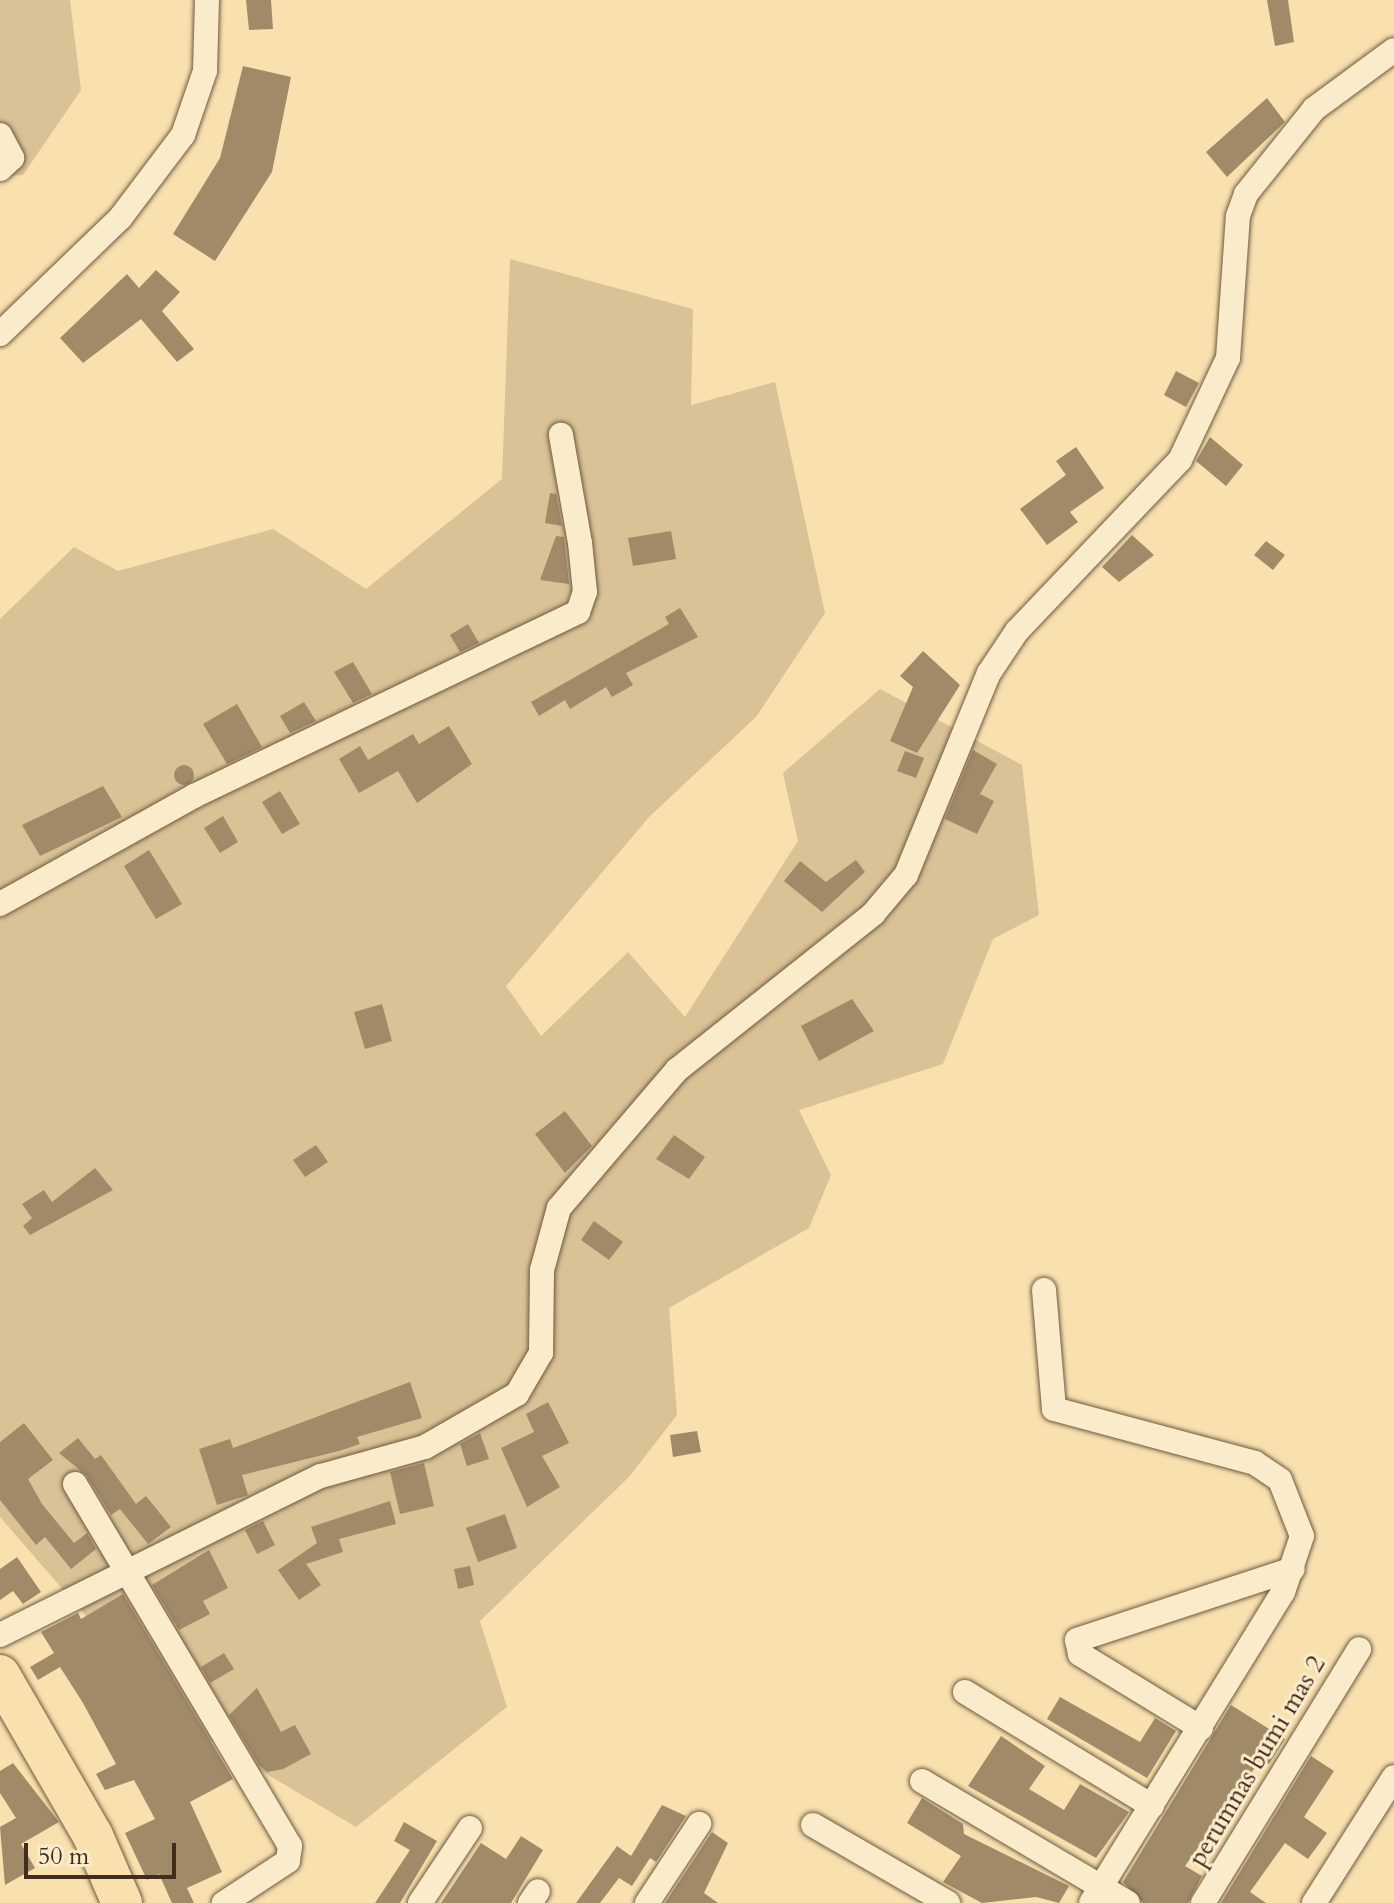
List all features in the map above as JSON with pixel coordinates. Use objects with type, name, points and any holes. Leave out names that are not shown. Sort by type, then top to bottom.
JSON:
[{"type":"highway","points":[[0,1675],[93,1836],[122,1903]]},
{"type":"street","points":[[0,334],[121,217],[183,135],[205,71],[207,0]]},
{"type":"street","points":[[0,1635],[321,1476],[425,1447],[478,1422],[532,1377],[541,1353],[547,1240],[559,1208],[677,1070],[873,914],[906,875],[996,663],[1180,460],[1228,358],[1238,216],[1246,194],[1302,120],[1394,50]]},
{"type":"street","points":[[0,135],[12,158],[0,169]]},
{"type":"street","points":[[0,904],[194,796],[578,612],[585,592],[580,543],[561,435]]},
{"type":"street","points":[[1044,1290],[1054,1409],[1255,1463],[1280,1480],[1298,1511],[1302,1536],[1293,1569],[1201,1728],[1096,1895]]},
{"type":"street","points":[[75,1484],[129,1570],[290,1846],[288,1861],[224,1903]]},
{"type":"street","points":[[1201,1728],[1080,1654],[1077,1640],[1293,1569]]},
{"type":"street","name":"perumnas bumi mas 2","points":[[1203,1903],[1359,1649]]},
{"type":"street","points":[[965,1692],[1152,1806]]},
{"type":"street","points":[[1314,1903],[1394,1777]]},
{"type":"street","points":[[922,1781],[1096,1895],[1128,1903]]},
{"type":"street","points":[[647,1903],[699,1824]]},
{"type":"street","points":[[813,1825],[948,1903]]},
{"type":"street","points":[[420,1903],[470,1828]]},
{"type":"shaded area","points":[[0,0],[70,0],[81,90],[23,175],[0,177]]},
{"type":"shaded area","points":[[510,259],[693,309],[691,405],[775,382],[825,613],[756,717],[649,817],[506,986],[541,1036],[628,952],[685,1017],[798,841],[783,773],[880,689],[1022,765],[1039,915],[993,939],[943,1064],[799,1110],[831,1175],[809,1228],[669,1308],[677,1415],[629,1477],[480,1621],[507,1707],[356,1827],[177,1721],[0,1517],[0,619],[74,547],[118,571],[273,529],[366,589],[502,479]]},
{"type":"building","points":[[246,0],[271,0],[273,29],[249,30]]},
{"type":"building","points":[[1267,0],[1288,0],[1294,42],[1275,46]]},
{"type":"building","points":[[243,66],[291,77],[272,172],[215,261],[173,234],[220,158]]},
{"type":"building","points":[[1267,98],[1285,122],[1227,177],[1206,152]]},
{"type":"building","points":[[156,270],[180,292],[162,311],[194,349],[177,362],[141,319],[83,363],[60,338],[127,274],[139,288]]},
{"type":"building","points":[[1176,371],[1199,383],[1186,407],[1164,395]]},
{"type":"building","points":[[1210,437],[1243,465],[1226,486],[1196,461]]},
{"type":"building","points":[[1076,447],[1104,488],[1070,512],[1078,522],[1047,545],[1020,509],[1066,475],[1056,461]]},
{"type":"building","points":[[550,493],[556,494],[562,526],[545,523]]},
{"type":"building","points":[[671,531],[676,559],[633,566],[628,538]]},
{"type":"building","points":[[1132,535],[1154,555],[1119,582],[1102,567]]},
{"type":"building","points":[[556,536],[564,537],[569,584],[540,580]]},
{"type":"building","points":[[1266,541],[1285,555],[1273,570],[1254,555]]},
{"type":"building","points":[[680,608],[698,637],[626,673],[633,685],[612,697],[606,687],[570,709],[565,700],[539,716],[531,702],[669,624],[665,617]]},
{"type":"building","points":[[468,624],[479,643],[460,652],[450,635]]},
{"type":"building","points":[[923,651],[960,685],[917,753],[890,741],[913,687],[900,676]]},
{"type":"building","points":[[353,662],[372,694],[353,703],[334,672]]},
{"type":"building","points":[[304,702],[316,721],[290,733],[280,716]]},
{"type":"building","points":[[237,704],[262,747],[227,764],[203,724]]},
{"type":"building","points":[[449,726],[472,764],[417,803],[398,771],[359,793],[339,759],[360,746],[368,760],[413,734],[419,744]]},
{"type":"building","points":[[973,750],[997,764],[980,794],[994,801],[977,834],[945,819]]},
{"type":"building","points":[[905,751],[924,758],[916,778],[897,771]]},
{"type":"building","points":[[184,765],[191,768],[194,775],[191,782],[184,785],[177,782],[174,775],[177,768]]},
{"type":"building","points":[[103,786],[122,817],[40,856],[22,825]]},
{"type":"building","points":[[280,791],[300,824],[282,834],[262,802]]},
{"type":"building","points":[[223,816],[238,842],[220,853],[204,828]]},
{"type":"building","points":[[149,850],[182,904],[156,919],[124,866]]},
{"type":"building","points":[[856,860],[865,872],[822,912],[784,881],[800,861],[826,882]]},
{"type":"building","points":[[852,999],[874,1031],[819,1061],[801,1026]]},
{"type":"building","points":[[382,1004],[392,1041],[365,1049],[354,1012]]},
{"type":"building","points":[[565,1111],[592,1146],[565,1173],[535,1134]]},
{"type":"building","points":[[674,1135],[705,1157],[689,1179],[656,1159]]},
{"type":"building","points":[[316,1145],[328,1162],[305,1177],[293,1160]]},
{"type":"building","points":[[95,1168],[113,1190],[30,1235],[23,1226],[32,1218],[22,1204],[44,1190],[52,1202]]},
{"type":"building","points":[[594,1221],[623,1242],[609,1260],[581,1240]]},
{"type":"building","points":[[410,1382],[422,1418],[357,1437],[360,1444],[339,1451],[242,1475],[248,1495],[217,1505],[199,1449],[230,1439],[233,1448]]},
{"type":"building","points":[[548,1402],[569,1443],[542,1456],[560,1487],[527,1507],[501,1448],[534,1432],[526,1414]]},
{"type":"building","points":[[24,1423],[53,1460],[28,1479],[42,1504],[74,1543],[87,1533],[96,1549],[71,1569],[45,1537],[36,1545],[0,1500],[0,1442]]},
{"type":"building","points":[[697,1431],[701,1452],[673,1457],[670,1435]]},
{"type":"building","points":[[480,1433],[489,1459],[467,1466],[460,1444]]},
{"type":"building","points":[[78,1438],[95,1459],[101,1455],[136,1504],[146,1496],[171,1527],[148,1544],[120,1509],[111,1515],[87,1476],[59,1453]]},
{"type":"building","points":[[424,1463],[434,1506],[400,1514],[390,1472]]},
{"type":"building","points":[[390,1501],[396,1524],[339,1539],[343,1552],[306,1564],[321,1585],[299,1600],[278,1570],[317,1543],[311,1527]]},
{"type":"building","points":[[505,1514],[517,1548],[478,1562],[466,1528]]},
{"type":"building","points":[[263,1521],[275,1545],[257,1554],[245,1530]]},
{"type":"building","points":[[209,1550],[228,1588],[203,1601],[210,1614],[179,1630],[152,1585]]},
{"type":"building","points":[[17,1557],[41,1592],[23,1604],[13,1591],[0,1600],[0,1569]]},
{"type":"building","points":[[470,1566],[474,1585],[458,1589],[454,1569]]},
{"type":"building","points":[[123,1594],[233,1779],[190,1802],[222,1872],[187,1888],[194,1903],[172,1903],[159,1874],[147,1880],[125,1833],[155,1819],[134,1780],[105,1790],[96,1774],[116,1764],[83,1703],[60,1667],[38,1680],[30,1667],[54,1653],[41,1632],[78,1613],[81,1619]]},
{"type":"building","points":[[224,1653],[234,1669],[210,1683],[201,1667]]},
{"type":"building","points":[[257,1688],[281,1732],[295,1725],[311,1754],[283,1769],[267,1772],[259,1765],[229,1715]]},
{"type":"building","points":[[1060,1697],[1140,1742],[1155,1718],[1176,1731],[1147,1778],[1047,1719]]},
{"type":"building","points":[[1231,1705],[1285,1739],[1269,1764],[1261,1759],[1185,1866],[1202,1876],[1188,1903],[1143,1903],[1123,1882]]},
{"type":"building","points":[[1001,1736],[1045,1766],[1029,1789],[1064,1810],[1080,1784],[1129,1812],[1096,1858],[968,1786]]},
{"type":"building","points":[[1311,1756],[1334,1771],[1304,1817],[1327,1833],[1308,1859],[1285,1843],[1250,1892],[1266,1903],[1221,1903]]},
{"type":"building","points":[[13,1763],[59,1822],[21,1844],[35,1868],[5,1885],[0,1827],[16,1818],[0,1793],[0,1771]]},
{"type":"building","points":[[922,1798],[963,1824],[964,1834],[1069,1886],[1059,1903],[1036,1897],[982,1903],[943,1882],[961,1856],[907,1823]]},
{"type":"building","points":[[662,1805],[686,1816],[656,1862],[650,1858],[632,1886],[619,1878],[600,1903],[576,1903],[617,1846],[631,1856]]},
{"type":"building","points":[[404,1822],[437,1841],[400,1903],[375,1903],[410,1850],[394,1841]]},
{"type":"building","points":[[712,1832],[728,1843],[704,1893],[718,1903],[665,1903]]},
{"type":"building","points":[[521,1836],[543,1850],[511,1903],[441,1903],[481,1843],[506,1859]]}]
